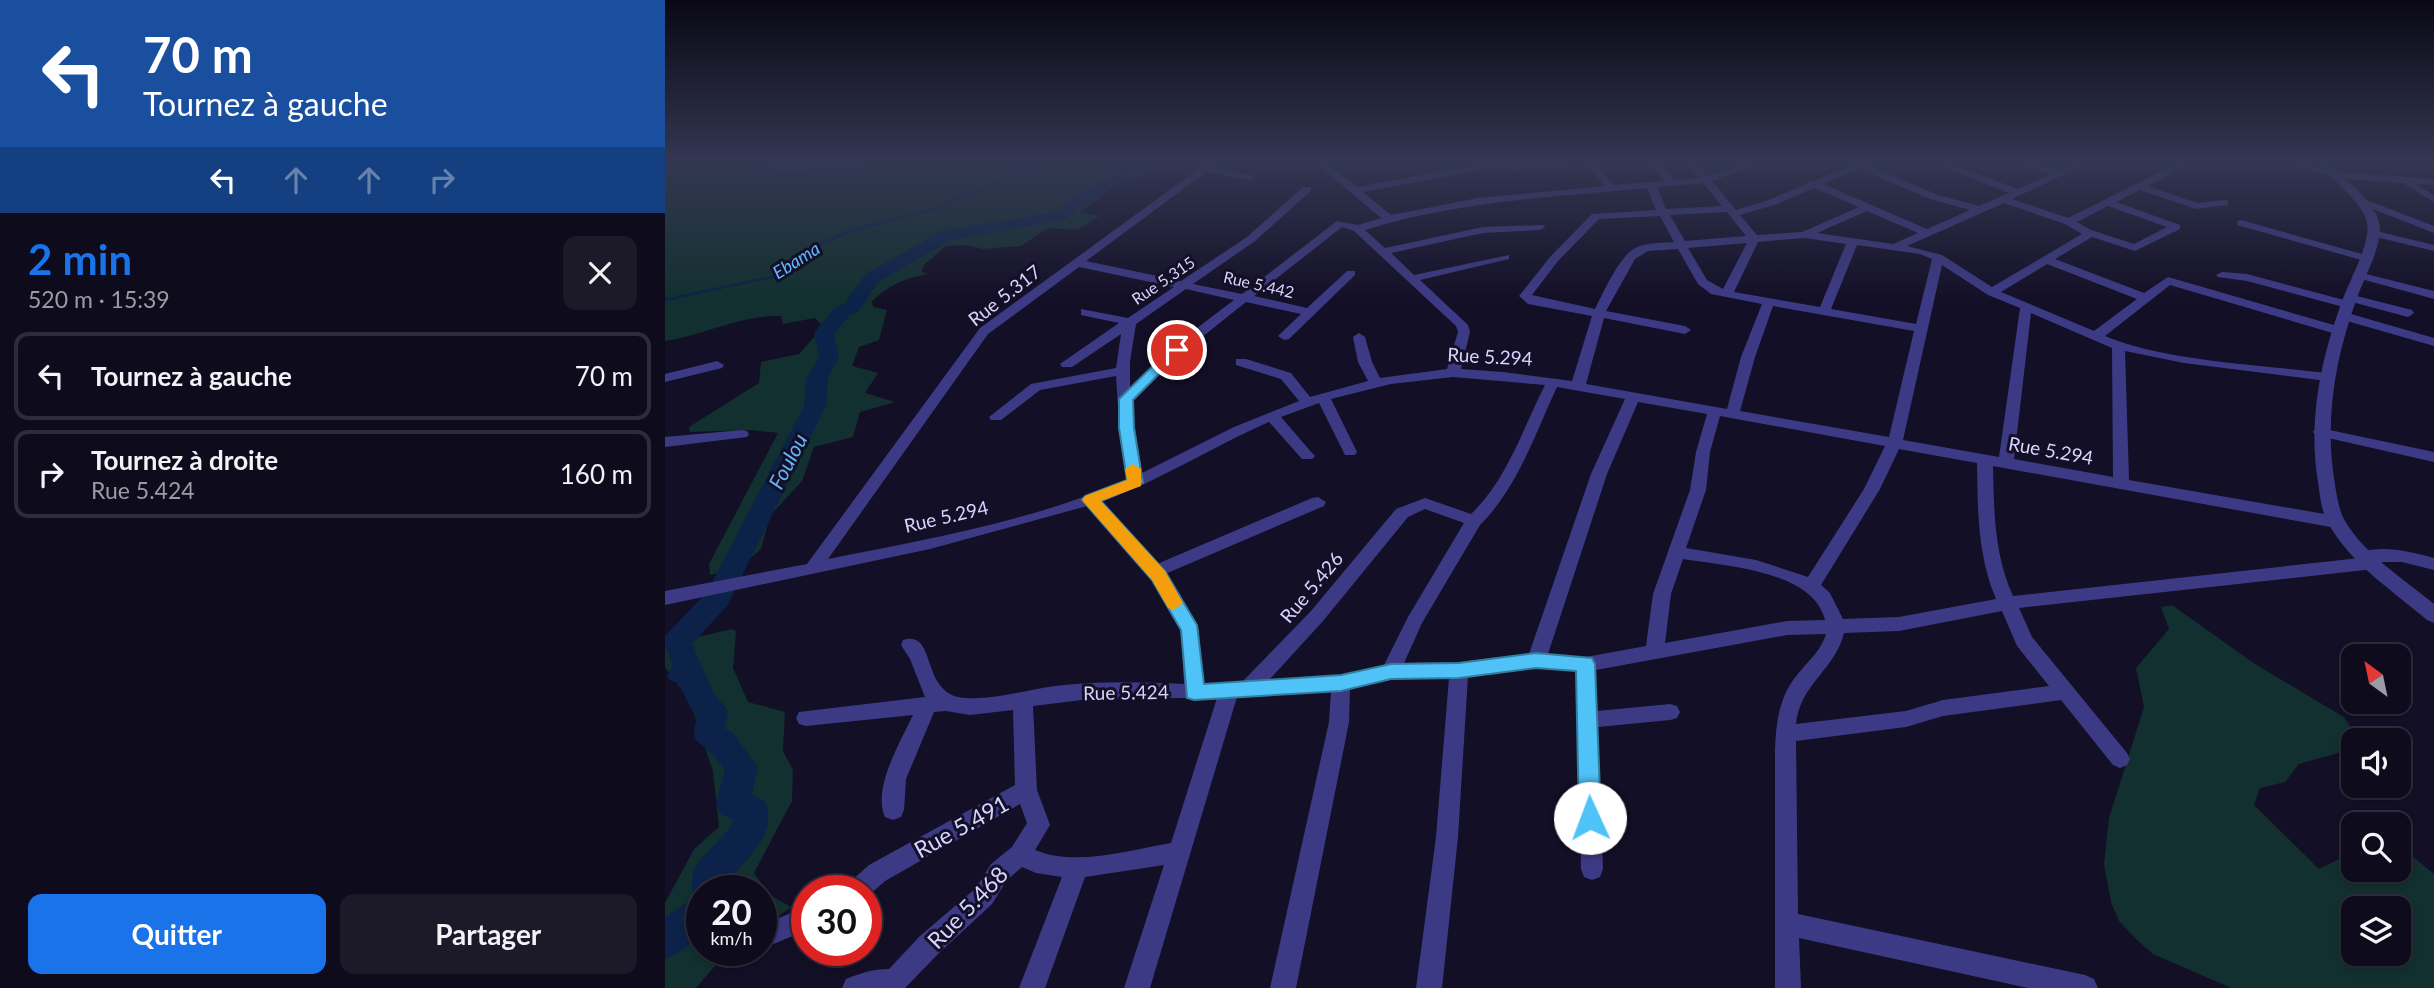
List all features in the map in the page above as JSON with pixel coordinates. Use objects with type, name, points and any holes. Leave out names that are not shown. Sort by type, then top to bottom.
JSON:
[{"type":"street","name":"Rue 5.317","points":[[812,569],[984,331],[1151,208]]},
{"type":"street","name":"Rue 5.315","points":[[1136,483],[1126,428],[1122,371],[1130,322],[1251,239],[1286,208]]},
{"type":"street","points":[[1377,208],[1389,219]]},
{"type":"street","points":[[1358,229],[1389,219],[1443,208]]},
{"type":"street","points":[[1663,208],[1702,282],[1714,291],[1919,328]]},
{"type":"street","points":[[1728,208],[1754,239]]},
{"type":"street","points":[[1685,330],[1626,320],[1598,311],[1532,301],[1525,296],[1593,218],[1664,211],[1731,212],[1748,208]]},
{"type":"street","points":[[1804,235],[1865,208]]},
{"type":"street","points":[[1871,208],[1925,232]]},
{"type":"street","points":[[2029,208],[2135,248],[2176,227],[2124,208]]},
{"type":"street","points":[[2069,222],[2099,208]]},
{"type":"street","points":[[2365,208],[2374,225],[2327,377],[2320,432],[2323,470],[2336,522],[2371,559],[2434,615]]},
{"type":"street","points":[[2377,208],[2434,230]]},
{"type":"street","points":[[1895,247],[1979,209]]},
{"type":"street","points":[[1126,399],[1177,350],[1338,224],[1345,223],[1358,229],[1462,325],[1464,332],[1453,373]]},
{"type":"street","points":[[2241,223],[2365,258]]},
{"type":"street","points":[[1381,252],[1483,230],[1540,227]]},
{"type":"street","points":[[1992,292],[2090,233]]},
{"type":"street","points":[[2372,233],[2434,248]]},
{"type":"street","points":[[1578,387],[1598,311],[1632,254],[1646,248],[1804,235],[1852,244],[1895,247],[1938,257],[1992,292],[2118,346],[2184,359],[2327,377]]},
{"type":"street","points":[[1727,293],[1754,239]]},
{"type":"street","points":[[1825,309],[1852,244]]},
{"type":"street","points":[[1410,279],[1505,257]]},
{"type":"street","points":[[1812,585],[1873,489],[1895,440],[1919,328],[1938,257]]},
{"type":"street","points":[[2044,259],[2146,298]]},
{"type":"street","name":"Rue 5.442","points":[[1077,263],[1311,312]]},
{"type":"street","points":[[1284,336],[1351,273]]},
{"type":"street","points":[[2223,275],[2247,278],[2434,342]]},
{"type":"street","points":[[2358,275],[2434,295]]},
{"type":"street","points":[[2096,336],[2168,281],[2345,312],[2408,313]]},
{"type":"street","points":[[1732,416],[1748,357],[1769,301]]},
{"type":"street","points":[[2006,463],[2026,308]]},
{"type":"street","points":[[1085,313],[1130,322]]},
{"type":"street","points":[[1067,364],[1130,322]]},
{"type":"street","points":[[1359,337],[1365,362],[1376,383]]},
{"type":"street","points":[[2118,346],[2121,483]]},
{"type":"street","points":[[1241,362],[1286,376],[1315,400],[1350,452]]},
{"type":"street","points":[[665,377],[717,365]]},
{"type":"street","points":[[996,417],[1036,387],[1122,371]]},
{"type":"street","name":"Rue 5.294","points":[[665,598],[812,569],[1025,519],[1136,483],[1272,416],[1315,400],[1376,383],[1453,373],[1553,382],[1714,413],[1895,440],[1985,460],[2336,522]]},
{"type":"street","points":[[1391,671],[1426,600],[1474,521],[1486,512],[1508,475],[1553,382]]},
{"type":"street","points":[[1536,661],[1599,474],[1633,398]]},
{"type":"street","points":[[1655,651],[1662,594],[1699,490],[1703,452],[1714,413]]},
{"type":"street","points":[[1272,416],[1307,456]]},
{"type":"street","points":[[2320,432],[2434,457]]},
{"type":"street","points":[[665,442],[742,434]]},
{"type":"street","points":[[1985,460],[1986,526],[1991,556],[2024,642],[2120,758]]},
{"type":"street","name":"Rue 5.424","points":[[806,718],[936,703],[968,706],[1065,693],[1138,689],[1194,692],[1190,630],[1153,572],[1090,500]]},
{"type":"street","points":[[1153,572],[1318,502]]},
{"type":"street","name":"Rue 5.426","points":[[1240,688],[1317,616],[1402,513],[1426,503],[1474,521]]},
{"type":"street","points":[[1676,552],[1797,576],[1812,585],[1825,598],[1838,627],[1835,641],[1790,703],[1787,734],[1788,988]]},
{"type":"street","points":[[1194,692],[1341,683],[1391,671],[1459,670],[1536,661],[1585,664],[1787,628],[1899,624],[2008,603],[2371,559],[2403,556],[2434,564]]},
{"type":"street","points":[[893,810],[895,779],[936,703],[927,688],[920,658],[910,645]]},
{"type":"street","points":[[1585,664],[1592,869]]},
{"type":"street","points":[[1429,988],[1447,837],[1459,670]]},
{"type":"street","points":[[1283,988],[1334,747],[1341,683]]},
{"type":"street","points":[[1137,988],[1179,852],[1240,688]]},
{"type":"street","points":[[1787,734],[1906,719],[1943,708],[2065,692]]},
{"type":"street","name":"Rue 5.491","points":[[875,875],[1026,790],[1023,700]]},
{"type":"street","points":[[1589,720],[1670,712]]},
{"type":"street","name":"Rue 5.468","points":[[855,988],[873,981],[894,982],[929,945],[984,896],[999,872],[1020,854],[1039,825],[1026,790]]},
{"type":"street","points":[[1020,854],[1028,860],[1077,868],[1179,852]]},
{"type":"street","points":[[1032,988],[1077,868]]},
{"type":"street","points":[[1787,923],[2085,988]]},
{"type":"green space","points":[[665,208],[1086,208],[1080,213],[1100,216],[1077,230],[1048,228],[1021,246],[982,249],[967,245],[946,246],[923,266],[922,272],[928,274],[898,283],[872,301],[873,307],[887,310],[879,340],[859,347],[852,366],[878,373],[865,393],[895,402],[860,412],[853,437],[814,447],[802,481],[770,516],[761,549],[738,569],[710,575],[709,564],[778,433],[750,430],[690,432],[689,427],[759,383],[761,362],[799,354],[823,327],[815,318],[783,324],[781,316],[766,317],[665,341]]},
{"type":"green space","points":[[2172,605],[2255,664],[2344,717],[2351,728],[2341,728],[2341,752],[2299,764],[2285,782],[2260,788],[2254,805],[2319,869],[2341,858],[2341,882],[2411,882],[2411,855],[2434,874],[2434,988],[2231,988],[2153,954],[2119,921],[2111,902],[2104,864],[2109,818],[2144,707],[2136,668],[2169,629],[2161,607]]},
{"type":"green space","points":[[732,629],[736,631],[733,668],[748,702],[785,712],[783,751],[793,770],[792,801],[754,873],[755,875],[686,875],[686,966],[715,966],[696,988],[665,988],[665,903],[694,849],[719,827],[713,772],[690,701],[665,667],[665,635],[689,639]]},
{"type":"green space","points":[[777,899],[791,907],[777,917]]},
{"type":"waterway","name":"Ebama","points":[[665,300],[776,276],[795,266],[821,243],[853,230],[937,208]]},
{"type":"waterway","name":"Foulou","points":[[711,875],[749,831],[753,812],[733,803],[742,767],[721,742],[708,735],[713,711],[701,699],[691,669],[676,642],[717,599],[815,406],[817,379],[829,357],[824,333],[840,318],[841,312],[851,308],[872,278],[946,236],[1060,216],[1070,208]]},
{"type":"waterway","points":[[665,644],[676,642]]},
{"type":"waterway","points":[[682,653],[670,677],[685,684],[688,693],[700,702]]},
{"type":"waterway","name":"Foulou","points":[[665,940],[686,924]]},
{"type":"slow traffic","points":[[1133,469],[1136,483],[1090,500],[1158,576],[1174,603]]},
{"type":"route","points":[[1177,350],[1126,399],[1126,428],[1136,483],[1090,500],[1158,576],[1190,630],[1195,666],[1194,692],[1341,683],[1391,671],[1459,670],[1536,661],[1585,664],[1589,720],[1590,818]]}]
